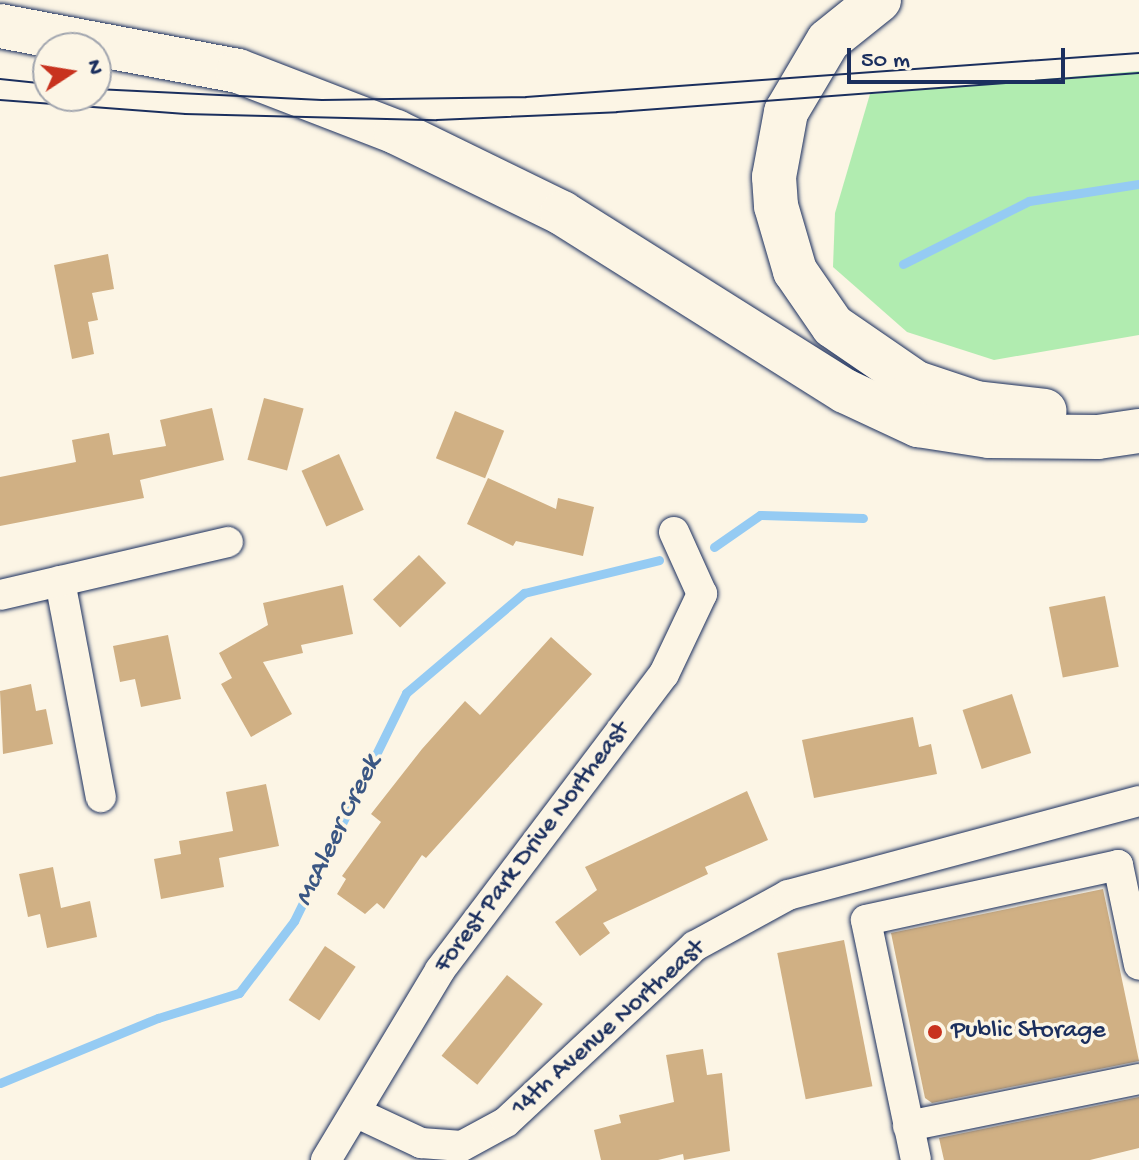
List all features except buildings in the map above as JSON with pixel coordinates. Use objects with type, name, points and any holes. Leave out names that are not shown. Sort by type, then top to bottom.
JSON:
[{"type":"highway","points":[[879,0],[847,22],[811,63],[790,102],[778,143],[774,177],[782,237],[812,301],[856,346],[946,394],[1042,411],[1139,401]]},
{"type":"highway","points":[[0,26],[238,71],[396,132],[562,213],[709,301],[845,391],[918,425],[989,436],[1098,437],[1139,431]]},
{"type":"street","name":"Forest Park Drive Northeast","points":[[326,1160],[357,1113],[440,970],[664,674],[702,594],[674,532]]},
{"type":"street","points":[[0,595],[228,542]]},
{"type":"street","points":[[60,581],[101,797]]},
{"type":"street","name":"14th Avenue Northeast","points":[[357,1113],[421,1143],[462,1146],[506,1122],[695,946],[788,895],[1139,801]]},
{"type":"street","points":[[916,1160],[866,920],[1118,865],[1139,965]]},
{"type":"street","points":[[908,1126],[1139,1079]]},
{"type":"green space","points":[[1139,71],[1139,335],[994,360],[907,332],[833,267],[835,213],[870,94]]},
{"type":"waterway","name":"McAleer Creek","points":[[903,264],[1029,201],[1139,184]]},
{"type":"waterway","name":"McAleer Creek","points":[[714,547],[760,515],[863,518]]},
{"type":"waterway","name":"McAleer Creek","points":[[0,1083],[158,1018],[239,993],[294,921],[406,693],[524,593],[659,560]]},
{"type":"tram line","points":[[112,90],[322,100],[526,97],[1139,53]]},
{"type":"tram line","points":[[0,100],[185,114],[437,120],[617,112],[1139,73]]},
{"type":"tram line","points":[[0,79],[32,82]]},
{"type":"place","name":"Public Storage","points":[[935,1032]]}]
